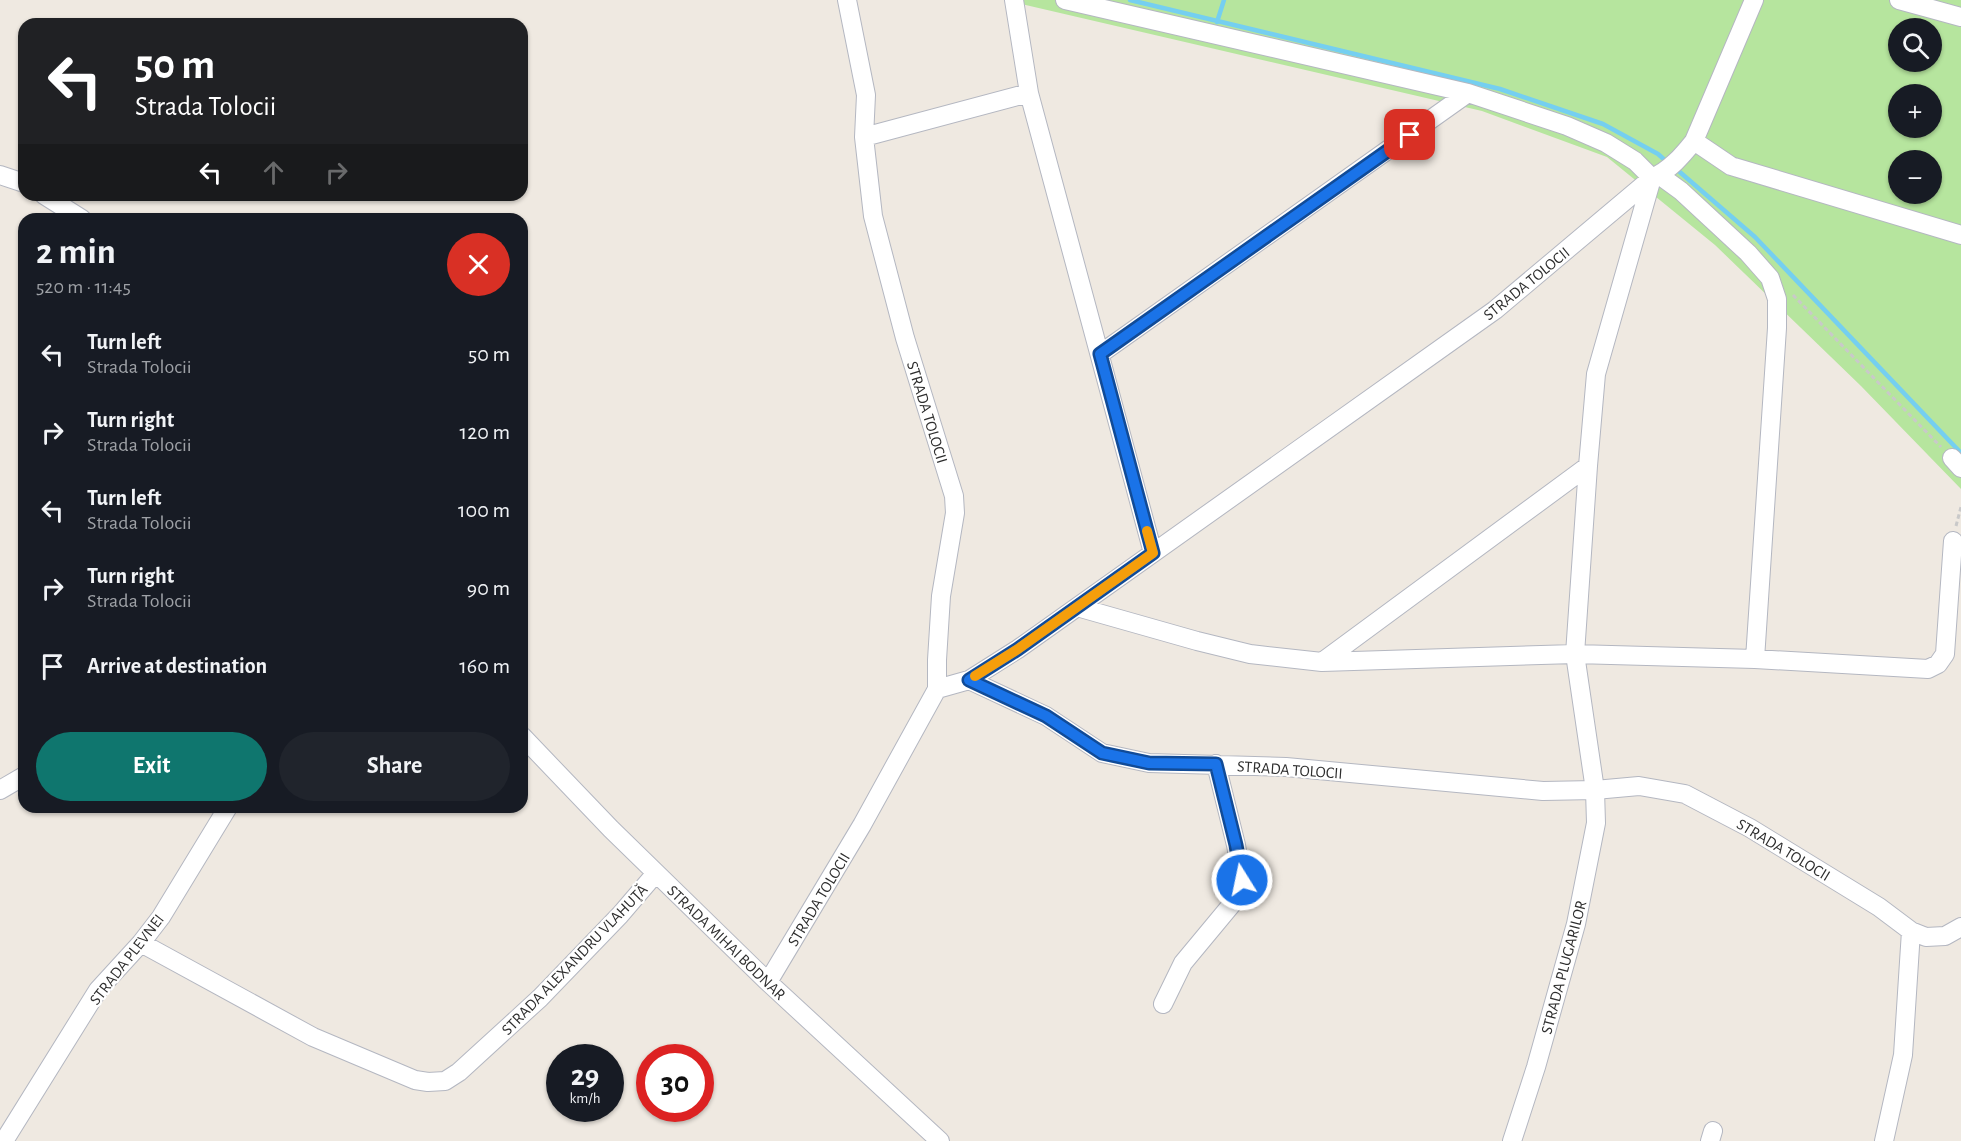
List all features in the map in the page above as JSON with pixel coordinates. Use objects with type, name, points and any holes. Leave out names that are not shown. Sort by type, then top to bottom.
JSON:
[{"type":"street","name":"STRADA TOLOCII","points":[[768,982],[862,825],[937,690],[941,596],[955,513],[954,496],[905,338],[873,216],[864,137],[866,95],[847,0]]},
{"type":"street","points":[[1014,0],[1029,93],[1153,553]]},
{"type":"street","points":[[1065,0],[1468,93],[1567,126],[1606,143],[1681,190],[1748,253],[1770,278],[1777,299],[1755,659]]},
{"type":"street","name":"STRADA TOLOCII","points":[[937,690],[969,680],[1018,649],[1495,310],[1679,159],[1694,141],[1754,0]]},
{"type":"street","points":[[1899,0],[1961,17]]},
{"type":"street","points":[[864,137],[1029,93]]},
{"type":"street","points":[[1100,354],[1468,93]]},
{"type":"street","points":[[1694,141],[1731,166],[1961,235]]},
{"type":"street","points":[[0,175],[18,181]]},
{"type":"street","points":[[1595,790],[1575,654],[1596,374],[1658,175]]},
{"type":"street","points":[[54,201],[72,213]]},
{"type":"street","points":[[1322,662],[1588,466]]},
{"type":"street","points":[[1077,606],[1250,654],[1322,662],[1575,654],[1755,659],[1917,670],[1934,667],[1946,654],[1953,541]]},
{"type":"street","name":"STRADA TOLOCII","points":[[969,680],[1046,716],[1102,753],[1149,763],[1286,768],[1543,790],[1595,790],[1639,786],[1685,794],[1750,828],[1880,907],[1911,931],[1926,937],[1945,936],[1961,927]]},
{"type":"street","name":"STRADA MIHAI BODNAR","points":[[528,742],[656,873],[768,982],[940,1141]]},
{"type":"street","points":[[1163,1004],[1183,963],[1232,904],[1242,880],[1236,845],[1216,764]]},
{"type":"street","points":[[0,790],[18,780]]},
{"type":"street","name":"STRADA PLUGARILOR","points":[[1512,1141],[1536,1067],[1576,924],[1596,823],[1595,790]]},
{"type":"street","name":"STRADA PLEVNEI","points":[[4,1141],[98,990],[141,943],[161,917],[224,813]]},
{"type":"street","name":"STRADA ALEXANDRU VLAHUŢĂ","points":[[141,943],[313,1037],[415,1080],[437,1083],[459,1072],[540,998],[620,915],[656,873]]},
{"type":"street","points":[[1884,1141],[1903,1055],[1911,931]]},
{"type":"path","points":[[1792,294],[1956,463]]},
{"type":"green space","points":[[1004,0],[1961,0],[1961,489],[1861,386],[1715,245],[1607,157],[1482,111]]},
{"type":"waterway","points":[[1130,0],[1500,89],[1603,124],[1658,154],[1667,162]]},
{"type":"waterway","points":[[1217,22],[1224,0]]},
{"type":"waterway","points":[[1674,167],[1755,237],[1961,453]]},
{"type":"slow traffic","points":[[975,676],[1018,649],[1153,553],[1147,531]]},
{"type":"route","points":[[1242,880],[1236,845],[1216,764],[1149,763],[1102,753],[1046,716],[969,680],[1018,649],[1153,553],[1100,354],[1410,135]]}]
